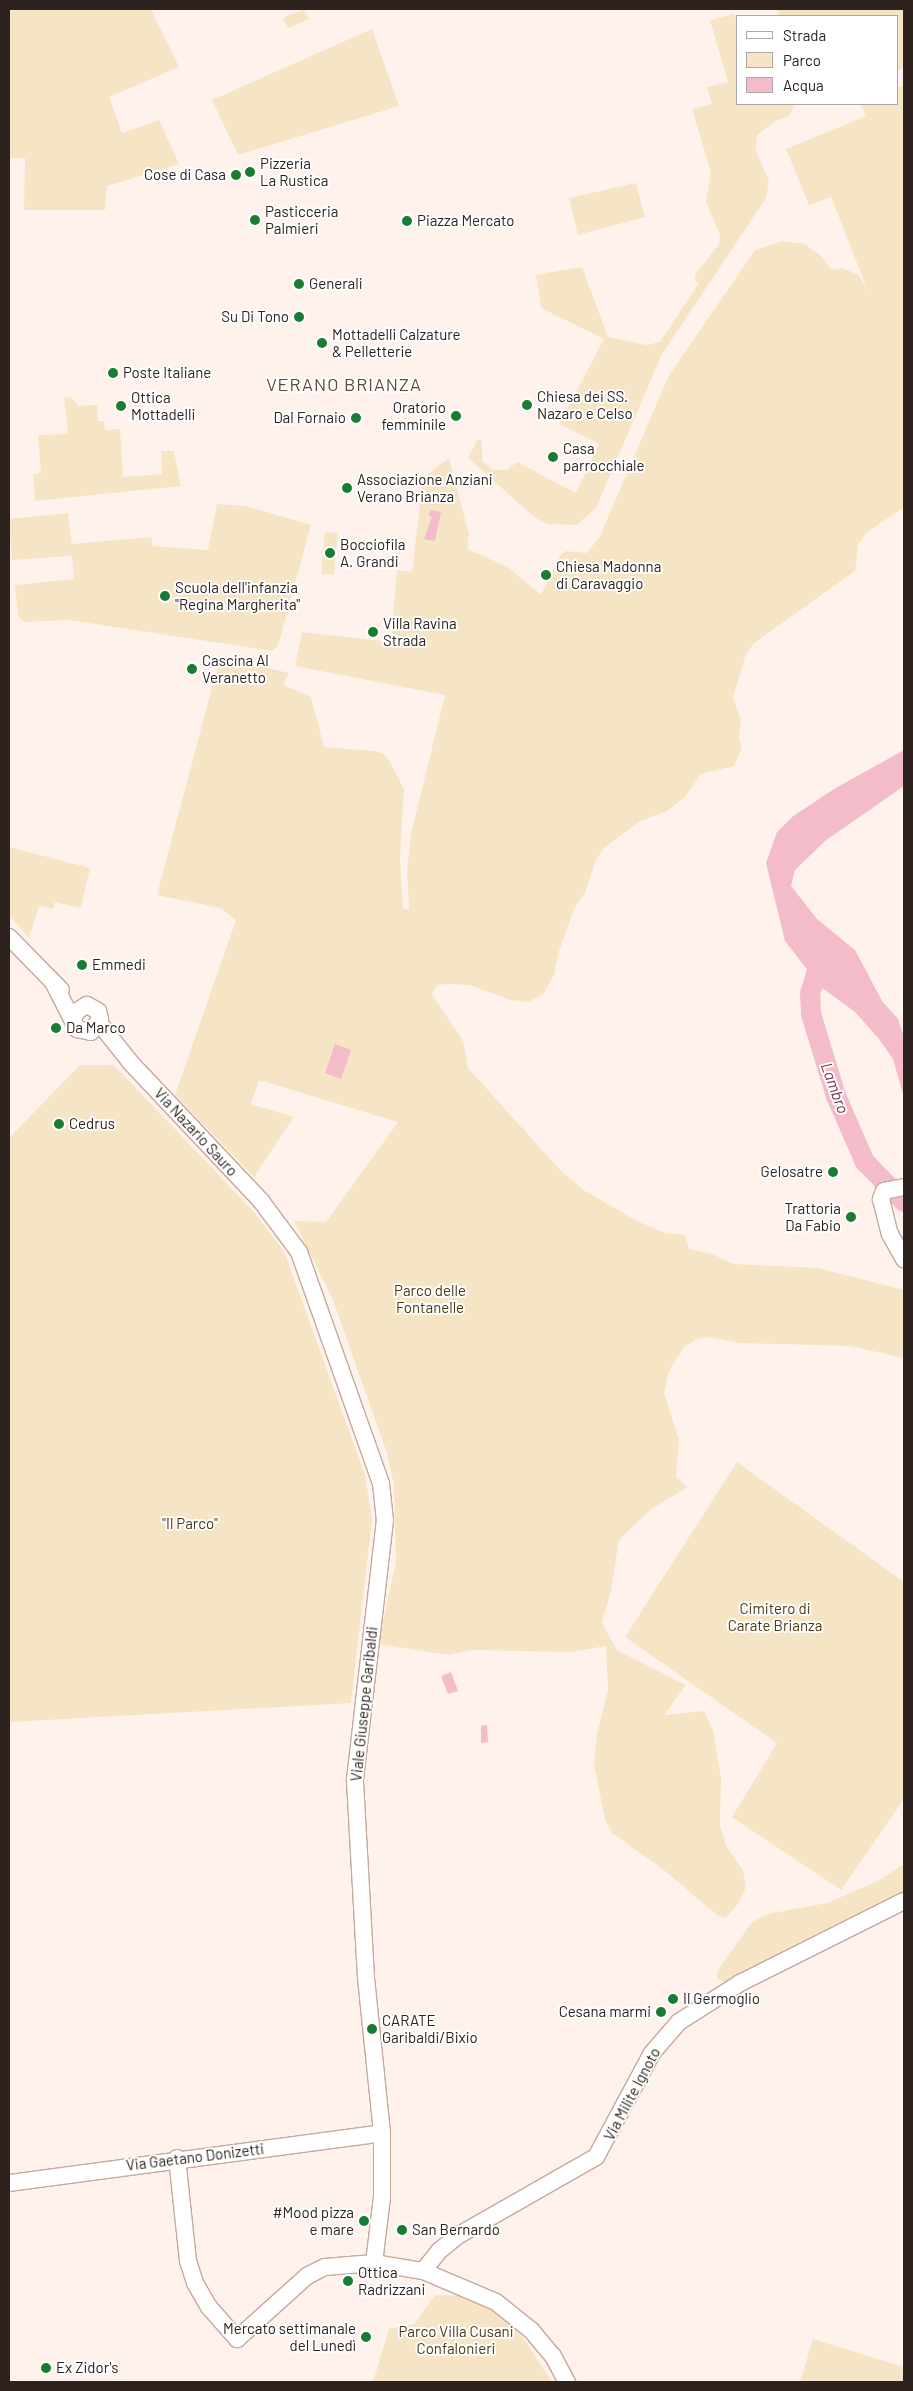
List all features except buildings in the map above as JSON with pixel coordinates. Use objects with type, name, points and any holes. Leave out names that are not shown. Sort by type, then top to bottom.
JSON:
[{"type":"main road","points":[[9,936],[78,1013],[77,1029],[94,1028],[98,1011],[78,1013]]},
{"type":"main road","name":"Via Nazario Sauro","points":[[94,1028],[168,1102],[261,1201]]},
{"type":"main road","points":[[904,1187],[884,1191],[881,1199],[887,1224],[904,1259]]},
{"type":"main road","name":"Viale Giuseppe Garibaldi","points":[[261,1201],[287,1234],[310,1278],[380,1483],[385,1520],[354,1781],[366,1978],[382,2133],[382,2197],[374,2263]]},
{"type":"main road","name":"Via Milite Ignoto","points":[[423,2271],[439,2251],[459,2235],[596,2158],[652,2053],[679,2022],[740,1983],[904,1901]]},
{"type":"main road","name":"Via Gaetano Donizetti","points":[[9,2183],[177,2158],[382,2133]]},
{"type":"main road","points":[[177,2158],[188,2260],[195,2283],[209,2307],[237,2339],[307,2276],[325,2267],[374,2263],[423,2271],[496,2302],[531,2330],[553,2356],[567,2382]]},
{"type":"green space","points":[[17,9],[151,9],[179,67],[109,97],[122,133],[159,120],[179,164],[107,186],[105,210],[24,210],[25,158],[9,158],[9,12]]},
{"type":"green space","points":[[304,9],[309,19],[288,28],[283,18]]},
{"type":"green space","points":[[776,9],[904,9],[904,68],[898,71],[898,15],[779,15]]},
{"type":"green space","points":[[734,14],[736,19],[736,105],[795,105],[790,115],[774,122],[757,135],[756,150],[769,181],[766,198],[662,354],[596,508],[577,525],[547,524],[534,517],[468,458],[478,439],[482,441],[482,461],[493,470],[507,470],[517,462],[576,493],[599,444],[559,424],[604,339],[541,308],[536,275],[582,267],[608,337],[646,345],[660,342],[699,283],[695,281],[695,275],[719,244],[720,235],[706,202],[711,173],[692,109],[712,104],[707,87],[728,82],[710,20]]},
{"type":"green space","points":[[372,29],[399,106],[238,155],[212,100]]},
{"type":"green space","name":"Parco delle Fontanelle","points":[[904,85],[904,507],[866,533],[858,545],[855,571],[753,644],[745,657],[733,697],[741,721],[739,738],[742,748],[734,766],[701,774],[685,797],[667,811],[640,821],[604,848],[596,860],[585,893],[574,909],[558,954],[554,975],[544,993],[529,1002],[510,1000],[470,985],[449,984],[437,985],[432,994],[463,1041],[468,1068],[562,1172],[585,1191],[637,1221],[665,1233],[685,1235],[689,1249],[712,1254],[734,1264],[818,1268],[904,1290],[904,1358],[850,1346],[740,1343],[708,1337],[697,1339],[684,1347],[669,1371],[664,1393],[679,1440],[676,1477],[688,1487],[650,1510],[619,1540],[611,1590],[602,1623],[617,1650],[686,1685],[664,1715],[704,1711],[713,1730],[721,1778],[720,1825],[726,1846],[743,1870],[746,1887],[738,1904],[726,1918],[717,1915],[664,1870],[612,1833],[605,1820],[594,1765],[597,1734],[608,1690],[606,1646],[570,1652],[471,1650],[449,1655],[378,1644],[396,1562],[394,1485],[387,1453],[333,1300],[294,1221],[326,1222],[398,1122],[259,1080],[251,1104],[294,1117],[254,1177],[175,1095],[236,920],[220,908],[157,895],[219,661],[226,658],[289,673],[283,685],[311,697],[324,747],[374,751],[384,754],[390,762],[404,789],[400,859],[403,909],[409,909],[407,871],[411,834],[445,695],[295,666],[302,632],[391,642],[397,570],[412,572],[423,477],[449,458],[469,534],[467,549],[508,567],[541,595],[559,557],[565,551],[587,553],[600,536],[668,377],[755,250],[783,241],[804,244],[819,254],[833,270],[842,268],[859,275],[868,291],[831,197],[809,205],[786,149],[866,116],[861,105],[898,105],[898,88]]},
{"type":"green space","points":[[636,183],[645,217],[578,235],[569,198]]},
{"type":"green space","points":[[64,397],[72,398],[78,406],[97,405],[98,421],[104,421],[105,430],[120,429],[123,477],[162,474],[161,451],[174,451],[181,486],[35,501],[33,474],[41,473],[38,435],[68,434]]},
{"type":"green space","points":[[217,504],[246,506],[311,525],[278,646],[272,651],[69,620],[24,622],[18,616],[15,585],[74,579],[72,556],[12,560],[9,519],[68,513],[72,544],[152,537],[152,546],[208,550]]},
{"type":"green space","name":"Bocciofila A. Grandi","points":[[325,532],[338,533],[334,575],[321,574]]},
{"type":"green space","points":[[9,847],[90,868],[81,908],[55,902],[53,909],[39,906],[29,938],[9,915]]},
{"type":"green space","name":"\"Il Parco\"","points":[[80,1065],[114,1065],[253,1211],[284,1251],[365,1475],[372,1519],[351,1703],[9,1722],[9,1138]]},
{"type":"green space","name":"Cimitero di Carate Brianza","points":[[737,1462],[904,1582],[904,1799],[841,1890],[732,1817],[777,1743],[625,1637]]},
{"type":"green space","points":[[904,1864],[904,1894],[724,1982],[717,1978],[718,1970],[752,1922],[768,1914],[827,1903],[876,1882]]},
{"type":"green space","name":"Parco Villa Cusani Confalonieri","points":[[435,2295],[468,2296],[493,2310],[523,2337],[552,2382],[373,2382],[389,2329],[414,2324]]},
{"type":"green space","points":[[813,2339],[904,2367],[904,2382],[800,2382]]},
{"type":"water","points":[[430,510],[441,512],[435,541],[424,539],[432,517],[429,516]]},
{"type":"water","points":[[904,750],[904,786],[825,841],[795,870],[791,886],[817,919],[855,950],[882,1001],[898,1019],[904,1037],[904,1097],[893,1059],[879,1039],[855,1012],[821,987],[785,941],[766,863],[777,832],[792,817],[834,789]]},
{"type":"water","points":[[335,1044],[351,1050],[341,1079],[325,1073]]},
{"type":"water","points":[[451,1672],[458,1691],[448,1694],[441,1676]]},
{"type":"water","points":[[487,1725],[488,1742],[481,1743],[481,1726]]},
{"type":"waterway","name":"Lambro","points":[[821,958],[810,993],[811,1014],[836,1096],[865,1162],[904,1202]]},
{"type":"place","name":"Pizzeria La Rustica","points":[[250,172]]},
{"type":"place","name":"Cose di Casa","points":[[236,175]]},
{"type":"place","name":"Pasticceria Palmieri","points":[[255,220]]},
{"type":"place","name":"Piazza Mercato","points":[[407,221]]},
{"type":"place","name":"Generali","points":[[299,284]]},
{"type":"place","name":"Su Di Tono","points":[[299,317]]},
{"type":"place","name":"Mottadelli Calzature & Pelletterie","points":[[322,343]]},
{"type":"place","name":"Poste Italiane","points":[[113,373]]},
{"type":"place","name":"Chiesa dei SS. Nazaro e Celso","points":[[527,405]]},
{"type":"place","name":"Ottica Mottadelli","points":[[121,406]]},
{"type":"place","name":"Oratorio femminile","points":[[456,416]]},
{"type":"place","name":"Dal Fornaio","points":[[356,418]]},
{"type":"place","name":"Casa parrocchiale","points":[[553,457]]},
{"type":"place","name":"Associazione Anziani Verano Brianza","points":[[347,488]]},
{"type":"place","name":"Bocciofila A. Grandi","points":[[330,553]]},
{"type":"place","name":"Chiesa Madonna di Caravaggio","points":[[546,575]]},
{"type":"place","name":"Scuola dell'infanzia \"Regina Margherita\"","points":[[165,596]]},
{"type":"place","name":"Villa Ravina Strada","points":[[373,632]]},
{"type":"place","name":"Cascina Al Veranetto","points":[[192,669]]},
{"type":"place","name":"Emmedi","points":[[82,965]]},
{"type":"place","name":"Da Marco","points":[[56,1028]]},
{"type":"place","name":"Cedrus","points":[[59,1124]]},
{"type":"place","name":"Gelosatre","points":[[833,1172]]},
{"type":"place","name":"Trattoria Da Fabio","points":[[851,1217]]},
{"type":"place","name":"Il Germoglio","points":[[673,1999]]},
{"type":"place","name":"Cesana marmi","points":[[661,2012]]},
{"type":"place","name":"CARATE Garibaldi/Bixio","points":[[372,2029]]},
{"type":"place","name":"#Mood pizza e mare","points":[[364,2221]]},
{"type":"place","name":"San Bernardo","points":[[402,2230]]},
{"type":"place","name":"Ottica Radrizzani","points":[[348,2281]]},
{"type":"place","name":"Mercato settimanale del Lunedì","points":[[366,2337]]},
{"type":"place","name":"Ex Zidor's","points":[[46,2368]]},
{"type":"district","name":"VERANO BRIANZA","points":[[344,384]]}]
